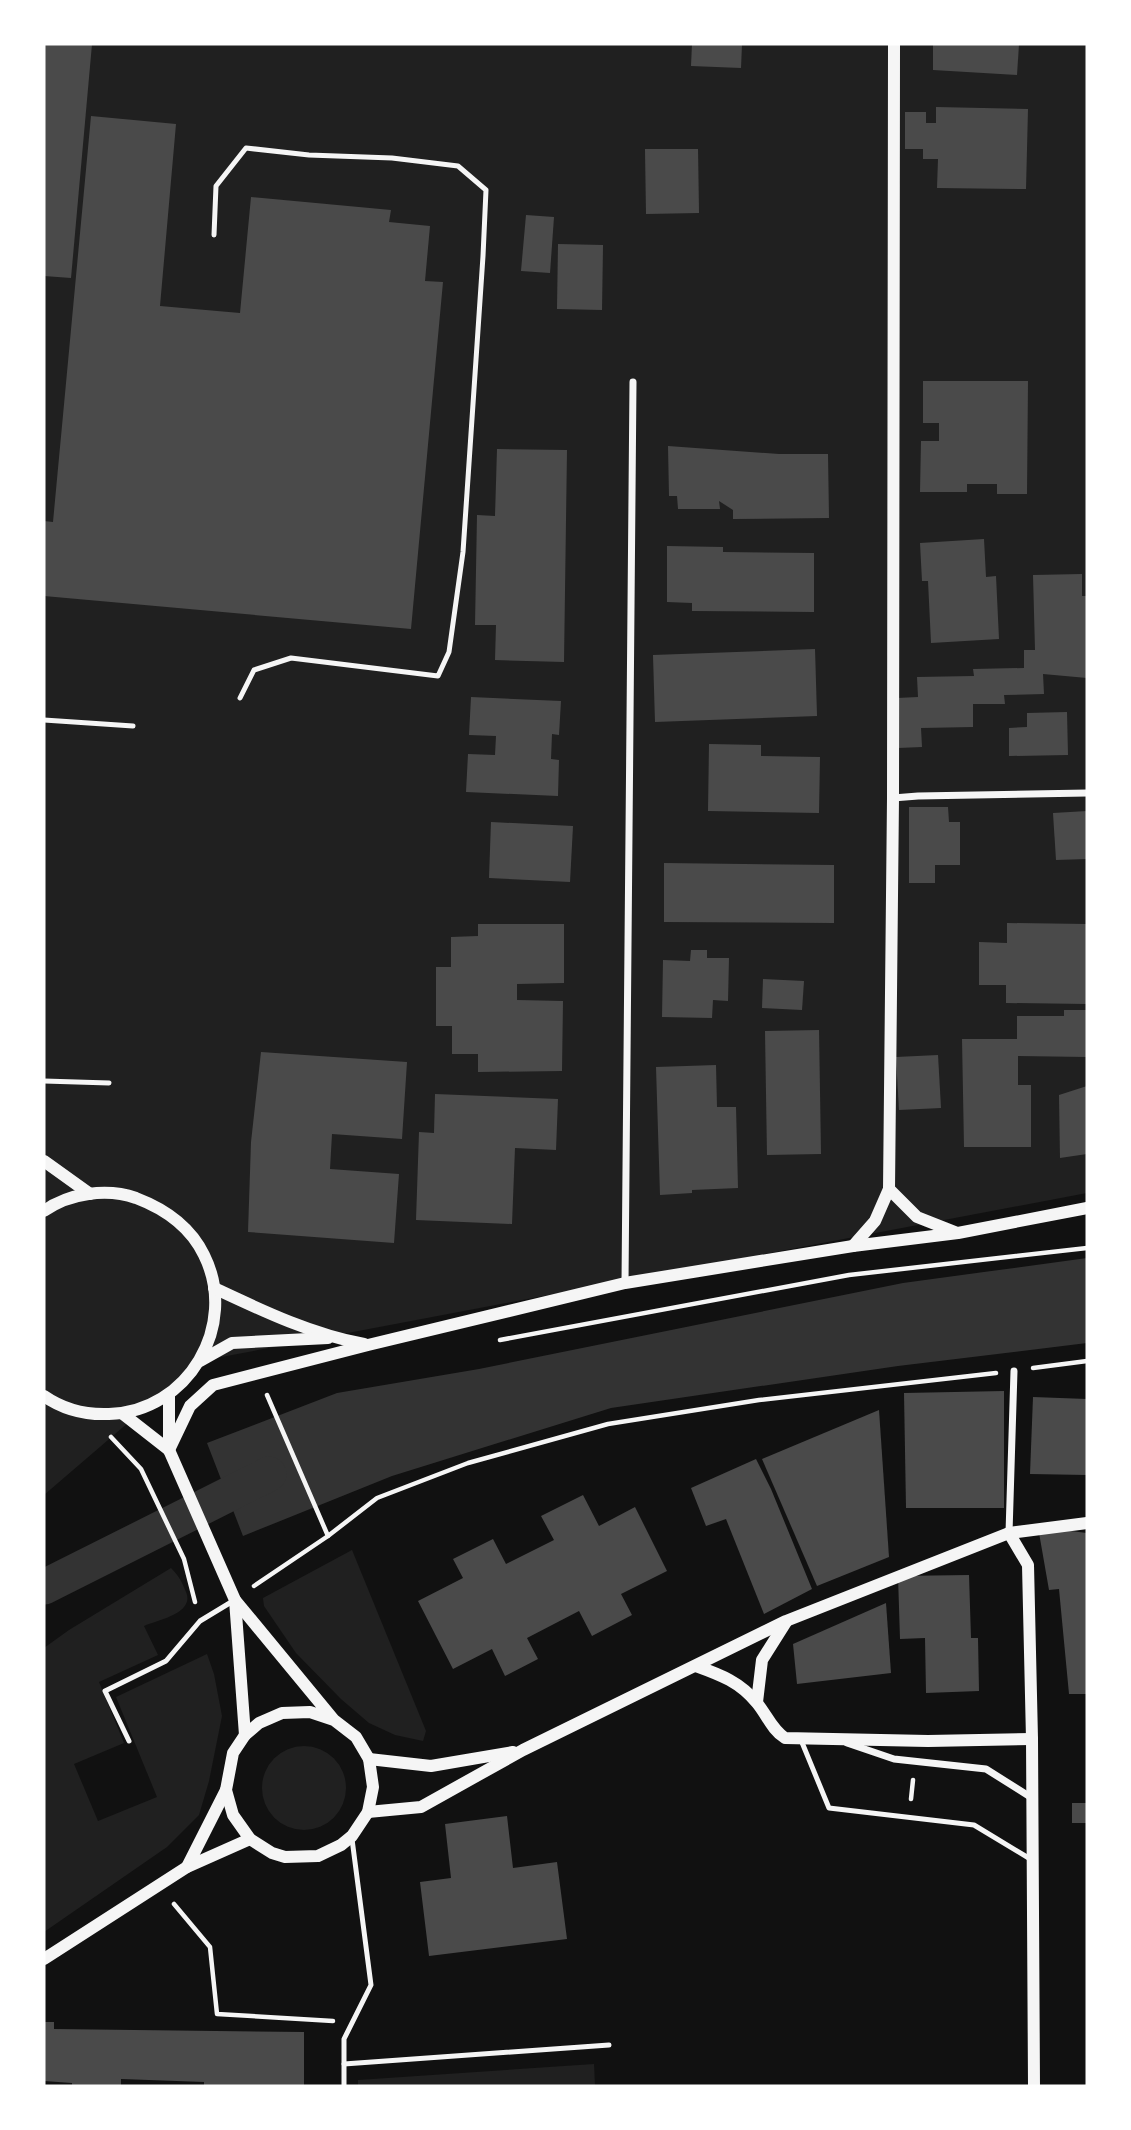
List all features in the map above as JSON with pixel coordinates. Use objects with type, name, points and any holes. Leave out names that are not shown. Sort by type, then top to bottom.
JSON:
[{"type":"street","points":[[853,1246],[875,1221],[890,1189],[894,44]]},
{"type":"street","points":[[625,1283],[633,382]]},
{"type":"street","points":[[893,798],[1087,793]]},
{"type":"street","points":[[44,1161],[90,1194]]},
{"type":"street","points":[[890,1189],[917,1217],[958,1233]]},
{"type":"street","points":[[44,1211],[54,1204],[90,1194],[124,1194],[157,1206],[184,1227],[204,1255],[214,1288],[214,1325],[200,1360],[187,1379],[169,1395],[147,1407],[124,1414],[88,1415],[55,1404],[44,1396]]},
{"type":"street","points":[[169,1450],[190,1406],[213,1385],[625,1283],[853,1246],[958,1233],[1087,1208]]},
{"type":"street","points":[[214,1288],[263,1311],[333,1338],[368,1345]]},
{"type":"street","points":[[200,1360],[232,1343],[333,1338]]},
{"type":"street","points":[[1014,1371],[1009,1533],[1028,1565],[1034,2086]]},
{"type":"street","points":[[169,1395],[169,1450],[235,1600],[334,1720],[356,1737],[369,1759],[373,1787],[368,1812],[352,1836],[341,1845],[318,1856],[285,1857],[272,1853],[250,1839],[233,1815],[226,1790]]},
{"type":"street","points":[[124,1414],[169,1450]]},
{"type":"street","points":[[368,1812],[421,1807],[523,1751],[786,1621],[1009,1533],[1087,1523]]},
{"type":"street","points":[[235,1600],[245,1735]]},
{"type":"street","points":[[757,1702],[762,1660],[786,1621]]},
{"type":"street","points":[[696,1665],[731,1678],[757,1702],[778,1734],[785,1738],[1032,1740]]},
{"type":"street","points":[[187,1867],[226,1790],[233,1753],[245,1735],[259,1723],[282,1713],[310,1712],[334,1720]]},
{"type":"street","points":[[840,1740],[894,1759],[986,1769],[1032,1798]]},
{"type":"street","points":[[369,1759],[431,1766],[523,1751]]},
{"type":"street","points":[[44,1959],[160,1887],[187,1867],[250,1839]]},
{"type":"lane","points":[[215,235],[216,186],[246,148],[309,155],[392,158],[458,166],[486,190],[463,552],[449,652],[438,676],[291,658],[254,670],[240,698]]},
{"type":"lane","points":[[44,720],[133,726]]},
{"type":"lane","points":[[44,1081],[109,1083]]},
{"type":"lane","points":[[129,1741],[105,1691],[166,1661],[200,1621],[235,1600]]},
{"type":"lane","points":[[801,1740],[829,1808],[974,1825],[1032,1861]]},
{"type":"lane","points":[[344,2086],[344,2039],[371,1985],[352,1836]]},
{"type":"lane","points":[[344,2064],[610,2045]]},
{"type":"path","points":[[495,1341],[849,1275],[1087,1248]]},
{"type":"path","points":[[235,1600],[328,1536],[377,1497],[468,1463],[608,1424],[759,1400],[1087,1361]]},
{"type":"path","points":[[266,1392],[328,1536]]},
{"type":"path","points":[[141,1469],[184,1559]]},
{"type":"path","points":[[160,1887],[210,1947],[217,2014],[352,2022]]},
{"type":"shaded area","points":[[44,44],[1087,44],[1087,1193],[200,1361],[44,1495]]},
{"type":"shaded area","points":[[1087,1258],[1087,1343],[898,1366],[611,1408],[392,1476],[243,1536],[207,1443],[337,1393],[479,1369],[903,1283]]},
{"type":"shaded area","points":[[352,1550],[426,1731],[423,1741],[395,1735],[369,1723],[296,1653],[264,1606],[263,1598]]},
{"type":"shaded area","points":[[171,1568],[182,1582],[187,1599],[181,1610],[174,1615],[144,1626],[158,1655],[99,1682],[124,1743],[74,1764],[98,1821],[157,1797],[116,1697],[207,1654],[214,1674],[222,1716],[199,1815],[167,1847],[44,1932],[44,1648]]},
{"type":"shaded area","points":[[304,1746],[320,1749],[334,1758],[343,1772],[346,1788],[343,1804],[334,1818],[320,1827],[304,1830],[288,1827],[274,1818],[265,1804],[262,1788],[265,1772],[274,1758],[288,1749]]},
{"type":"shaded area","points":[[594,2064],[595,2086],[358,2086],[358,2080]]},
{"type":"building","points":[[44,44],[92,44],[71,278],[44,276]]},
{"type":"building","points":[[692,44],[742,44],[741,68],[691,66]]},
{"type":"building","points":[[933,44],[1019,44],[1017,75],[933,70]]},
{"type":"building","points":[[936,107],[1028,109],[1026,189],[937,188],[938,159],[923,159],[923,149],[905,149],[905,112],[926,112],[926,123],[936,123]]},
{"type":"building","points":[[91,116],[176,124],[160,306],[240,313],[251,197],[391,210],[389,222],[430,226],[425,281],[443,282],[411,629],[44,596],[44,521],[53,522]]},
{"type":"building","points":[[645,149],[698,149],[699,213],[646,214]]},
{"type":"building","points":[[526,215],[554,217],[550,273],[521,271]]},
{"type":"building","points":[[558,244],[603,245],[602,310],[557,309]]},
{"type":"building","points":[[923,381],[1028,381],[1027,494],[997,494],[997,484],[967,484],[967,492],[920,492],[921,441],[939,441],[939,423],[923,423]]},
{"type":"building","points":[[668,446],[779,454],[828,454],[829,518],[733,519],[733,510],[719,501],[720,509],[678,509],[677,496],[669,496]]},
{"type":"building","points":[[497,449],[567,450],[564,662],[495,660],[496,625],[475,625],[477,515],[495,516]]},
{"type":"building","points":[[984,539],[986,577],[996,576],[999,639],[931,643],[928,581],[922,581],[920,543]]},
{"type":"building","points":[[667,546],[723,547],[723,552],[814,553],[814,612],[692,611],[692,603],[667,602]]},
{"type":"building","points":[[1082,574],[1082,596],[1087,596],[1087,678],[1043,674],[1044,694],[1004,695],[1005,704],[973,704],[973,727],[921,728],[922,747],[898,748],[897,698],[918,697],[917,677],[974,676],[973,669],[1024,668],[1024,650],[1035,650],[1033,575]]},
{"type":"building","points":[[815,649],[817,716],[655,722],[653,655]]},
{"type":"building","points":[[471,697],[561,701],[559,735],[552,734],[551,759],[559,760],[558,796],[466,792],[468,754],[495,755],[496,736],[469,735]]},
{"type":"building","points":[[1067,712],[1068,755],[1009,756],[1009,728],[1027,727],[1027,713]]},
{"type":"building","points":[[709,744],[761,745],[761,756],[820,757],[819,813],[708,811]]},
{"type":"building","points":[[909,807],[948,807],[949,822],[960,822],[960,865],[935,865],[935,883],[909,883]]},
{"type":"building","points":[[1087,811],[1087,859],[1056,860],[1053,813]]},
{"type":"building","points":[[491,822],[573,826],[570,882],[489,878]]},
{"type":"building","points":[[664,863],[834,865],[834,923],[664,922]]},
{"type":"building","points":[[1007,923],[1087,924],[1087,1004],[1006,1003],[1006,985],[979,985],[979,942],[1007,943]]},
{"type":"building","points":[[478,924],[564,924],[564,983],[517,984],[517,1000],[563,1001],[562,1071],[478,1072],[478,1054],[452,1054],[452,1026],[436,1026],[436,967],[451,967],[451,937],[478,936]]},
{"type":"building","points":[[691,950],[707,950],[707,958],[729,958],[728,1001],[713,1000],[712,1018],[662,1017],[663,960],[690,961]]},
{"type":"building","points":[[763,979],[804,981],[802,1010],[762,1008]]},
{"type":"building","points":[[1064,1010],[1087,1010],[1087,1057],[1018,1056],[1018,1085],[1031,1085],[1031,1147],[964,1147],[962,1039],[1017,1039],[1017,1016],[1064,1016]]},
{"type":"building","points":[[819,1030],[821,1154],[767,1155],[765,1031]]},
{"type":"building","points":[[261,1052],[407,1062],[402,1139],[332,1134],[330,1169],[399,1174],[394,1243],[248,1232],[251,1142]]},
{"type":"building","points":[[938,1055],[941,1108],[899,1110],[896,1057]]},
{"type":"building","points":[[716,1065],[717,1107],[736,1107],[738,1188],[692,1190],[692,1193],[660,1195],[656,1067]]},
{"type":"building","points":[[1087,1086],[1087,1154],[1060,1158],[1059,1095]]},
{"type":"building","points":[[435,1094],[558,1099],[556,1150],[515,1148],[512,1224],[416,1220],[419,1132],[434,1133]]},
{"type":"building","points":[[1004,1391],[1004,1508],[906,1508],[904,1393]]},
{"type":"building","points":[[1033,1397],[1087,1399],[1087,1475],[1030,1474]]},
{"type":"building","points":[[879,1410],[889,1557],[817,1586],[762,1459]]},
{"type":"building","points":[[756,1459],[812,1589],[764,1614],[726,1519],[706,1526],[691,1488]]},
{"type":"building","points":[[583,1495],[599,1526],[635,1507],[667,1571],[621,1594],[632,1615],[592,1636],[579,1611],[527,1638],[538,1659],[505,1676],[492,1649],[453,1669],[418,1601],[463,1578],[453,1559],[493,1539],[506,1564],[554,1540],[541,1516]]},
{"type":"building","points":[[1038,1527],[1087,1533],[1087,1694],[1069,1694],[1059,1589],[1049,1590]]},
{"type":"building","points":[[969,1575],[971,1638],[978,1638],[979,1691],[926,1693],[925,1638],[900,1639],[898,1576]]},
{"type":"building","points":[[886,1603],[891,1673],[797,1684],[793,1644]]},
{"type":"building","points":[[1072,1803],[1087,1803],[1087,1823],[1072,1823]]},
{"type":"building","points":[[507,1816],[513,1868],[557,1862],[567,1939],[429,1956],[420,1882],[451,1878],[445,1824]]},
{"type":"building","points":[[44,2022],[54,2022],[54,2029],[304,2032],[304,2086],[204,2086],[204,2082],[121,2079],[121,2086],[72,2086],[72,2083],[44,2081]]},
{"type":"waterway","points":[[44,1587],[269,1474]]}]
